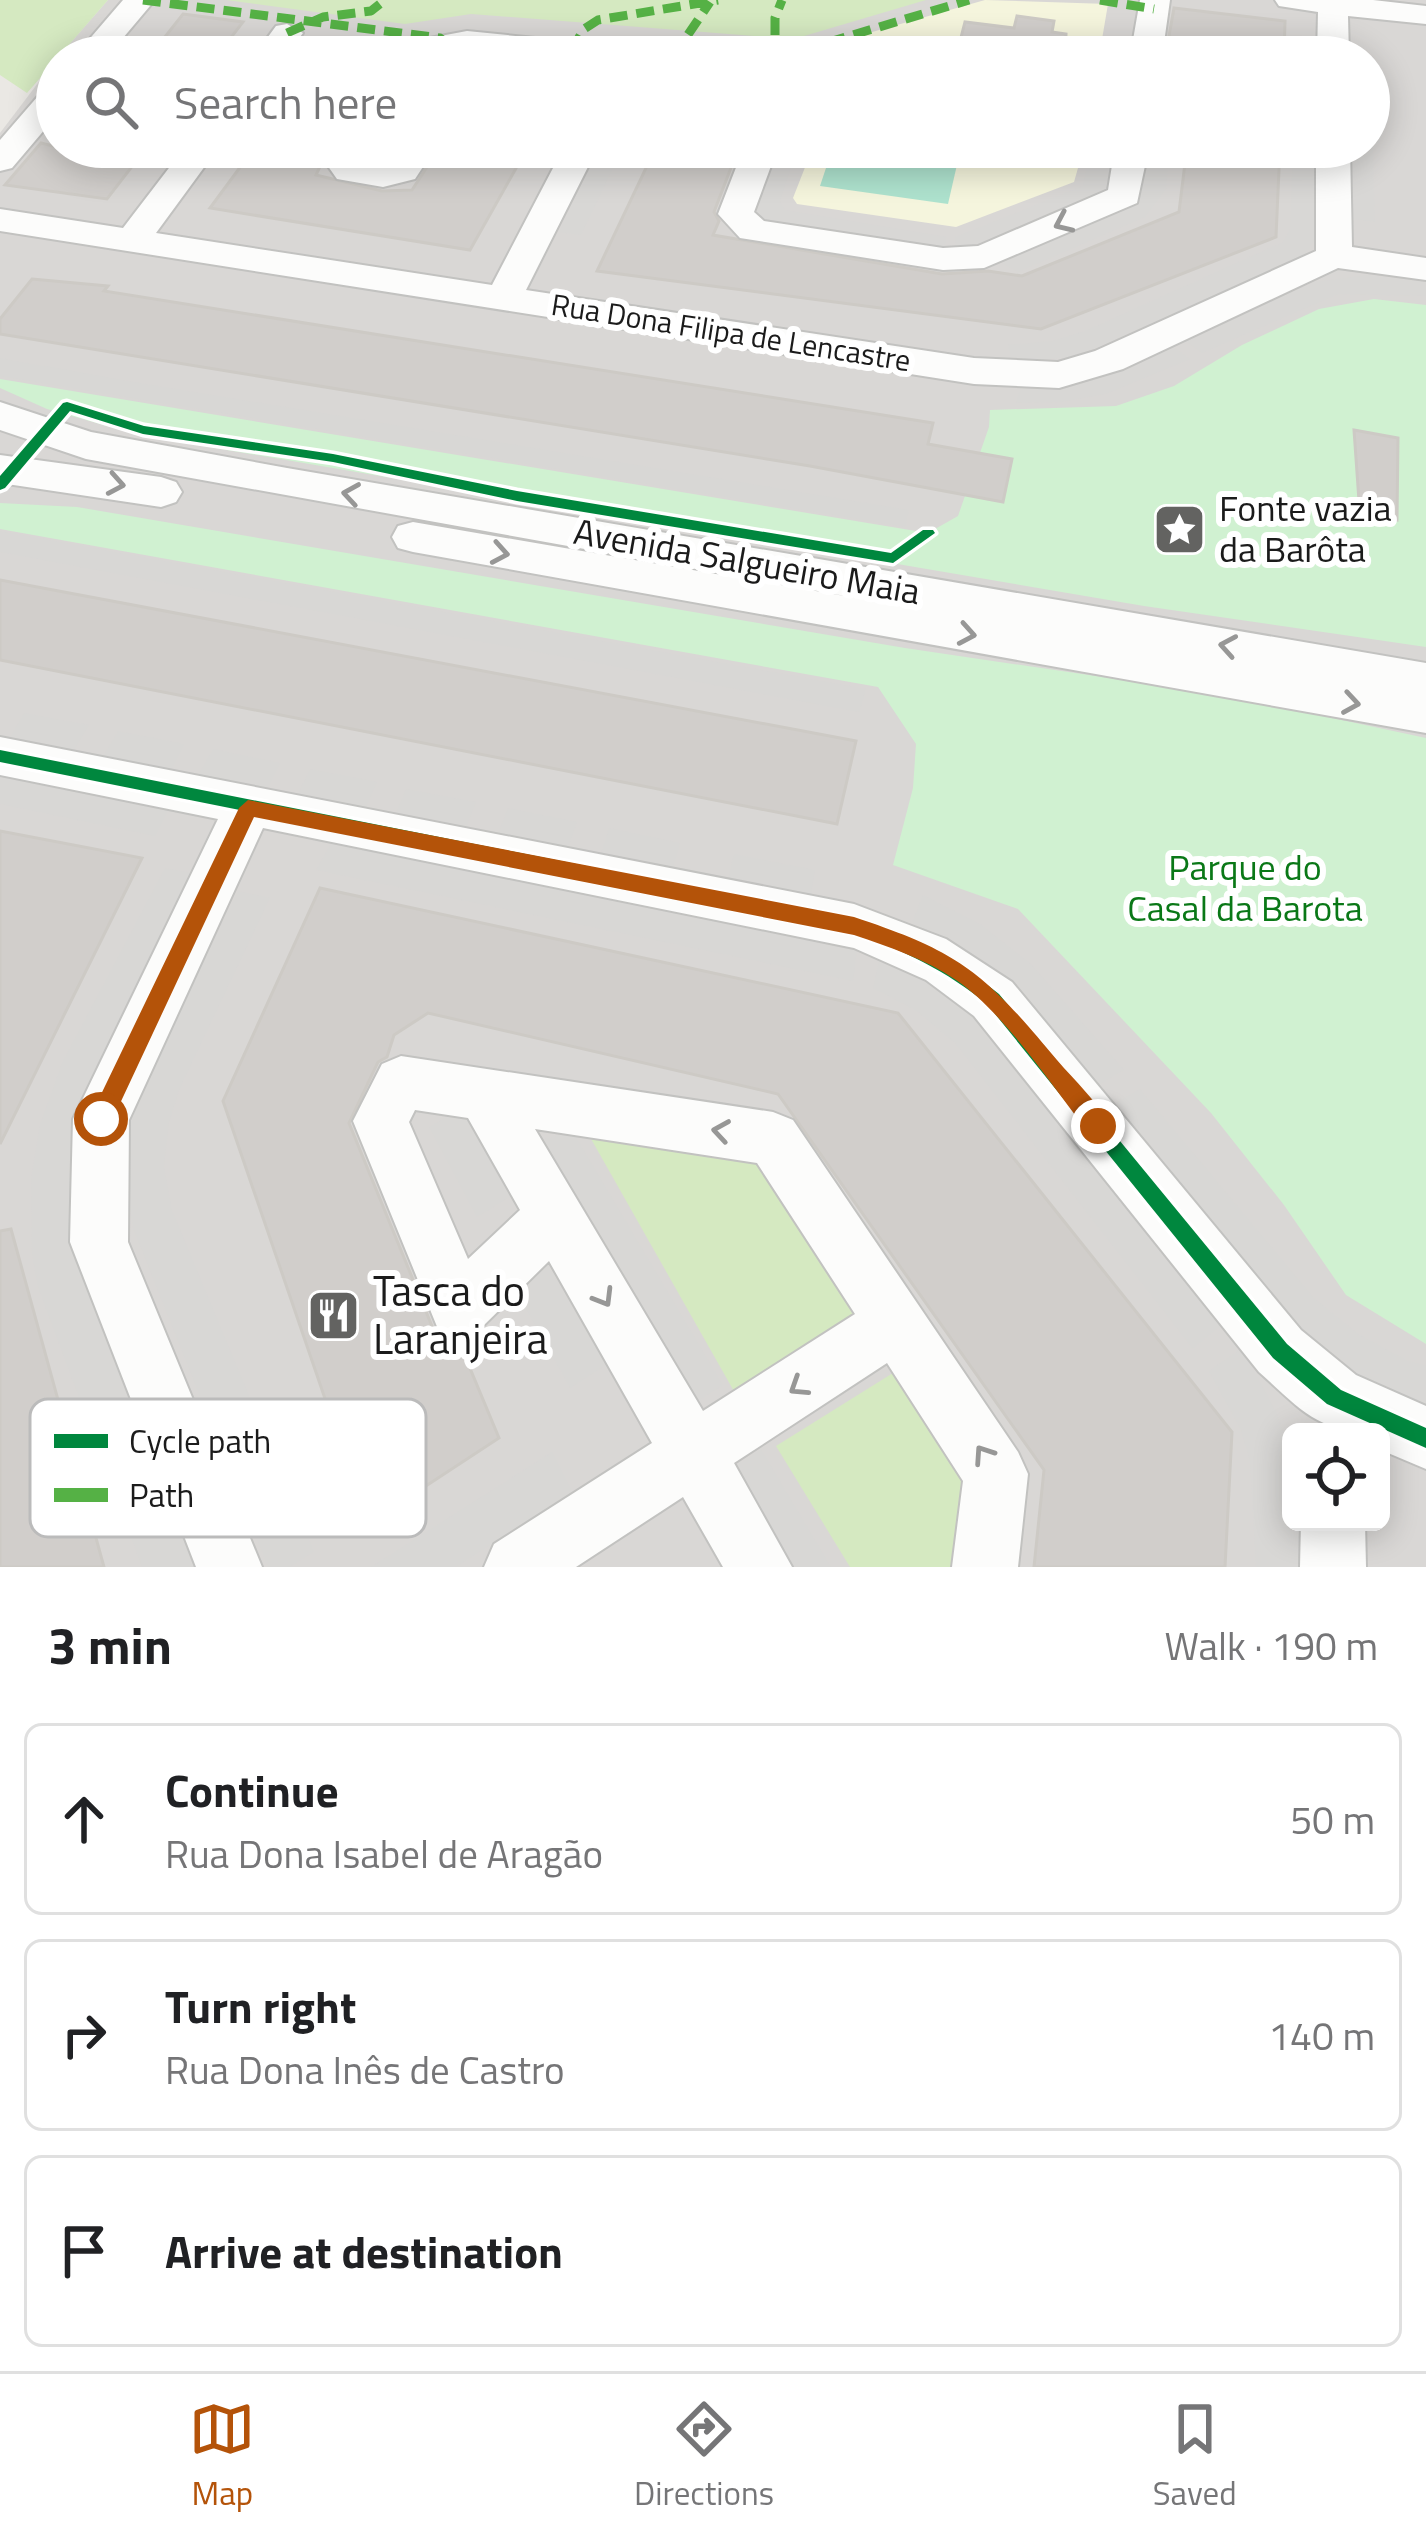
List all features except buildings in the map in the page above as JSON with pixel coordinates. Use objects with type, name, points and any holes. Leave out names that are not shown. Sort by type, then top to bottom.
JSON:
[{"type":"street","points":[[108,36],[140,0]]},
{"type":"street","points":[[1149,36],[1155,0]]},
{"type":"street","points":[[1290,0],[1426,15]]},
{"type":"street","points":[[1333,2],[1333,36]]},
{"type":"street","points":[[0,161],[36,119]]},
{"type":"street","points":[[132,240],[186,168]]},
{"type":"street","points":[[346,168],[382,178],[405,168]]},
{"type":"street","points":[[504,297],[570,168]]},
{"type":"street","points":[[753,168],[736,214],[752,230],[943,259],[984,257],[1125,196],[1129,168]]},
{"type":"street","points":[[1334,168],[1334,256],[1426,269]]},
{"type":"street","name":"Rua Dona Filipa de Lencastre","points":[[0,220],[1008,376],[1059,375],[1109,360],[1334,256]]},
{"type":"street","name":"Avenida Salgueiro Maia","points":[[0,415],[86,445],[287,483],[1426,681]]},
{"type":"street","name":"Avenida Salgueiro Maia","points":[[0,469],[158,491],[1426,715]]},
{"type":"street","points":[[0,756],[854,926],[930,955],[965,974],[993,999],[1334,1414],[1426,1438]]},
{"type":"street","points":[[162,1399],[99,1242],[101,1119],[248,808]]},
{"type":"street","points":[[556,1215],[459,1308],[381,1121],[401,1082],[772,1139],[996,1474],[985,1567]]},
{"type":"street","points":[[485,1095],[697,1453],[759,1567]]},
{"type":"street","points":[[518,1567],[896,1323]]},
{"type":"street","points":[[1334,1531],[1334,1567]]},
{"type":"street","points":[[217,1537],[229,1567]]},
{"type":"shaded area","points":[[108,0],[1426,0],[1426,1567],[0,1567],[0,133],[36,86],[36,168],[1390,168],[1390,36],[76,36]]},
{"type":"shaded area","points":[[985,0],[1108,4],[1103,36],[858,36]]},
{"type":"shaded area","points":[[590,168],[613,168],[581,235],[559,232]]},
{"type":"shaded area","points":[[768,168],[791,168],[780,201],[785,210],[947,237],[943,251],[761,223],[752,211]]},
{"type":"shaded area","points":[[805,168],[1078,168],[1074,182],[956,227],[797,204],[793,198]]},
{"type":"shaded area","points":[[1087,168],[1112,168],[1106,197],[987,246],[956,252],[955,237],[1083,186]]},
{"type":"shaded area","points":[[1143,168],[1168,168],[1166,189],[1145,217],[1018,272],[1000,262],[1136,202]]},
{"type":"shaded area","points":[[1292,168],[1317,168],[1316,237],[1293,262],[1098,347],[1068,357],[1012,362],[1008,345],[1052,341],[1085,331],[1283,242],[1290,229]]},
{"type":"shaded area","points":[[1350,168],[1373,168],[1375,222],[1349,218]]},
{"type":"shaded area","points":[[1367,275],[1426,282],[1426,296],[1338,294],[1202,353],[1183,339],[1315,282]]},
{"type":"shaded area","points":[[1170,344],[1190,359],[1106,394],[1016,403],[1021,386],[1041,386]]},
{"type":"shaded area","points":[[0,358],[909,510],[905,527],[0,376]]},
{"type":"shaded area","points":[[0,531],[866,689],[859,712],[0,552]]},
{"type":"shaded area","points":[[24,713],[89,725],[74,750],[10,737]]},
{"type":"shaded area","points":[[118,731],[184,744],[171,770],[103,756]]},
{"type":"shaded area","points":[[213,749],[280,763],[267,789],[198,775]]},
{"type":"shaded area","points":[[310,769],[377,782],[365,809],[297,796]]},
{"type":"shaded area","points":[[0,774],[169,808],[155,836],[0,804]]},
{"type":"shaded area","points":[[406,789],[476,802],[465,830],[395,815]]},
{"type":"shaded area","points":[[508,808],[577,822],[567,850],[497,836]]},
{"type":"shaded area","points":[[609,828],[680,843],[672,872],[600,857]]},
{"type":"shaded area","points":[[331,843],[857,950],[853,981],[316,870]]},
{"type":"shaded area","points":[[734,854],[815,870],[810,900],[727,883]]},
{"type":"shaded area","points":[[165,868],[198,874],[78,1124],[70,1171],[78,1267],[129,1399],[80,1399],[38,1287],[32,1254],[31,1178],[40,1124],[63,1061]]},
{"type":"shaded area","points":[[238,891],[270,898],[180,1088],[169,1122],[164,1166],[172,1210],[250,1399],[201,1399],[133,1228],[125,1174],[131,1122],[145,1080]]},
{"type":"shaded area","points":[[923,895],[980,924],[1031,964],[1124,1070],[1095,1087],[1004,980],[912,922]]},
{"type":"shaded area","points":[[880,956],[932,981],[983,1022],[1223,1324],[1193,1349],[955,1043],[917,1011],[873,988]]},
{"type":"shaded area","points":[[1140,1089],[1313,1297],[1358,1334],[1406,1360],[1426,1365],[1426,1409],[1347,1372],[1290,1327],[1110,1106]]},
{"type":"shaded area","points":[[465,1106],[513,1195],[477,1217],[429,1127]]},
{"type":"shaded area","points":[[573,1132],[723,1385],[687,1408],[535,1141]]},
{"type":"shaded area","points":[[535,1243],[606,1365],[570,1388],[501,1264]]},
{"type":"shaded area","points":[[1242,1348],[1277,1414],[1282,1429],[1282,1531],[1300,1531],[1299,1567],[1256,1567],[1250,1462],[1241,1430],[1209,1371]]},
{"type":"shaded area","points":[[761,1449],[831,1567],[779,1567],[725,1473]]},
{"type":"shaded area","points":[[552,1452],[572,1492],[456,1567],[371,1567],[418,1537],[426,1537],[426,1532]]},
{"type":"shaded area","points":[[131,1537],[182,1537],[194,1567],[142,1567]]},
{"type":"shaded area","points":[[256,1537],[308,1537],[314,1552],[290,1567],[268,1567]]},
{"type":"green space","points":[[0,0],[108,0],[77,36],[36,36],[36,83],[27,93],[0,75]]},
{"type":"green space","points":[[226,0],[926,0],[804,36],[471,14],[405,24]]},
{"type":"green space","points":[[826,168],[956,168],[948,204],[820,186]]},
{"type":"green space","points":[[1374,299],[1426,305],[1426,647],[1144,606],[139,435],[47,409],[0,388],[0,379],[928,533],[958,516],[989,427],[990,410],[1116,406],[1174,386],[1242,345],[1319,309]]},
{"type":"green space","name":"Parque do Casal da Barota","points":[[0,503],[77,507],[905,648],[1224,695],[1426,738],[1426,1344],[1346,1295],[1284,1205],[1211,1113],[1018,909],[893,865],[913,788],[916,744],[878,687],[0,529]]},
{"type":"green space","points":[[586,1130],[770,1159],[880,1333],[748,1416]]},
{"type":"green space","points":[[901,1368],[969,1474],[962,1567],[850,1567],[776,1446]]},
{"type":"marked path","points":[[143,0],[424,36]]},
{"type":"marked path","points":[[287,33],[323,17],[371,11],[385,0]]},
{"type":"marked path","points":[[580,36],[598,20],[718,0]]},
{"type":"marked path","points":[[775,36],[782,0]]},
{"type":"marked path","points":[[849,36],[969,0]]},
{"type":"marked path","points":[[1100,0],[1154,9]]},
{"type":"marked path","points":[[687,36],[710,2]]},
{"type":"cycle path","points":[[0,485],[67,406],[143,430],[333,458],[517,496],[893,558],[928,533]]},
{"type":"cycle path","points":[[0,756],[854,926],[928,955],[993,999],[1280,1351],[1334,1397],[1426,1438]]},
{"type":"place","name":"Fonte vazia da Barôta","points":[[1180,529]]},
{"type":"place","name":"Tasca do Laranjeira","points":[[334,1315]]},
{"type":"route","points":[[101,1119],[248,808],[854,926],[912,945],[965,974],[993,999],[1098,1126]]}]
